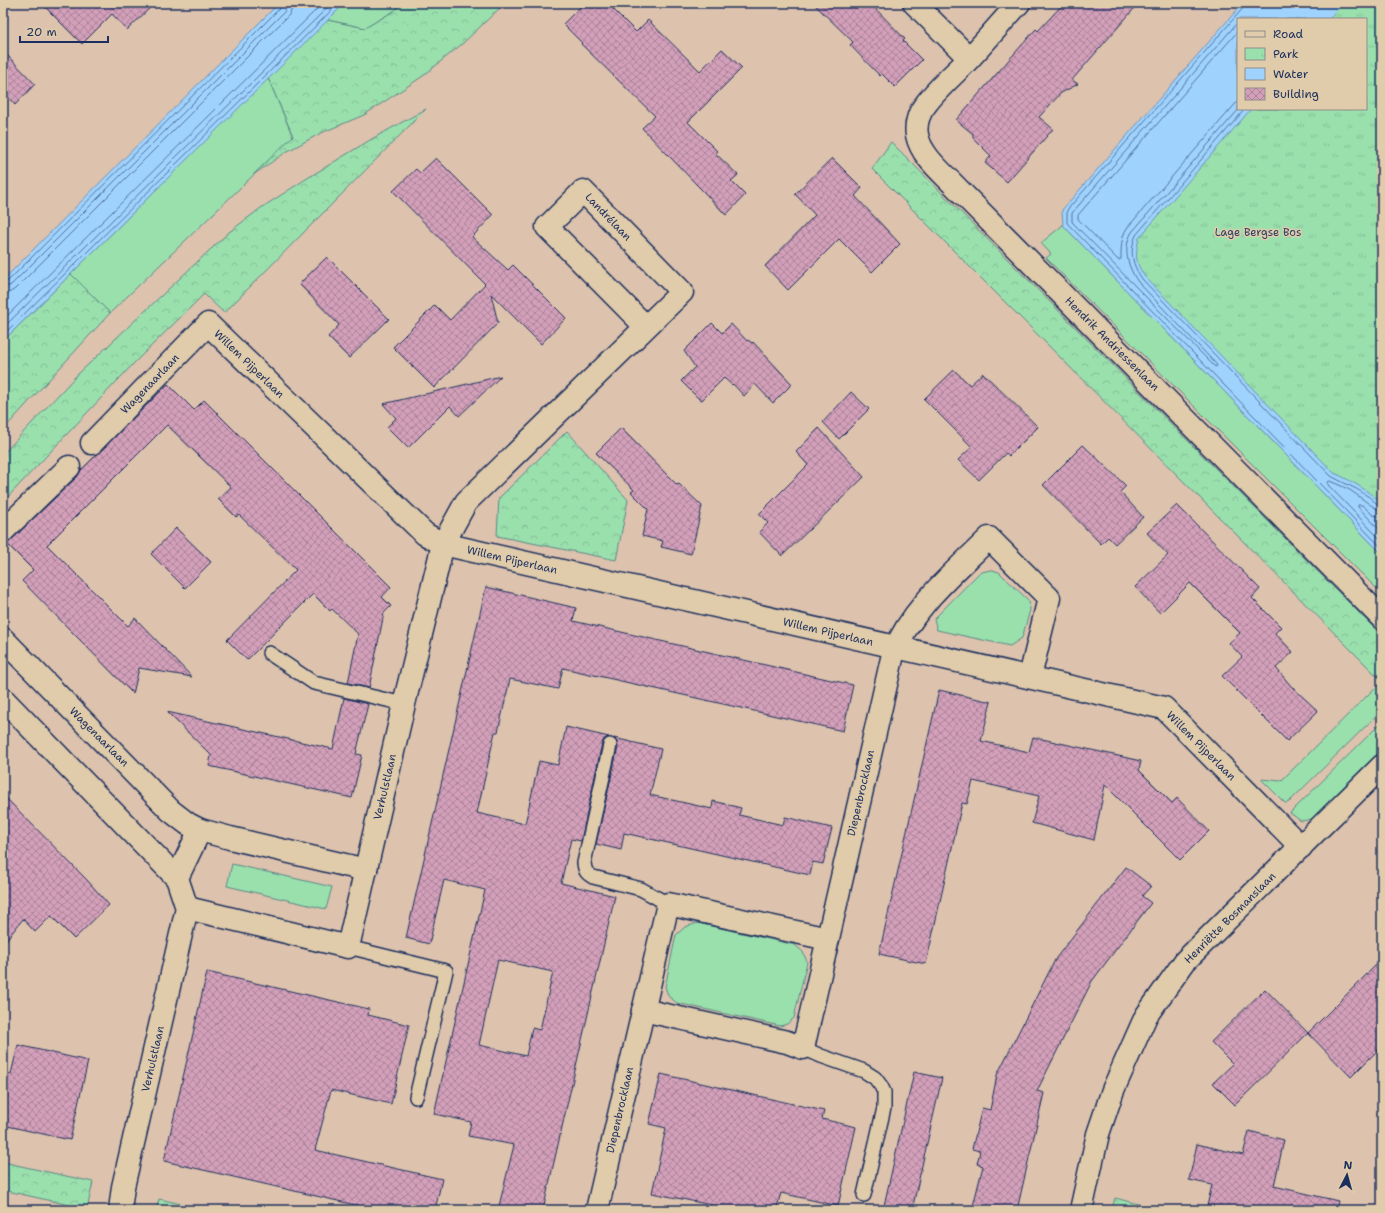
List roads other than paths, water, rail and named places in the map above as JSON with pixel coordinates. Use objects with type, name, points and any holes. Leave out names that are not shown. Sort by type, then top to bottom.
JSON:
[{"type":"street","points":[[914,3],[970,58]]},
{"type":"street","name":"Hendrik Andriessenlaan","points":[[1019,3],[970,58],[926,104],[919,116],[917,124],[917,134],[920,144],[931,161],[1382,618]]},
{"type":"street","name":"Landrélaan","points":[[443,544],[466,502],[646,327],[682,292],[583,191],[547,226],[646,327]]},
{"type":"street","name":"Wagenaarlaan","points":[[92,443],[208,324]]},
{"type":"street","name":"Willem Pijperlaan","points":[[208,324],[425,534],[443,544],[1164,708],[1301,847]]},
{"type":"street","points":[[3,531],[69,467]]},
{"type":"street","points":[[895,648],[922,605],[989,538],[1049,598],[1030,677]]},
{"type":"street","name":"Verhulstlaan","points":[[348,947],[404,704],[443,544]]},
{"type":"street","name":"Wagenaarlaan","points":[[3,639],[171,811],[188,824],[200,830]]},
{"type":"street","name":"Diepenbrocklaan","points":[[803,1048],[895,648]]},
{"type":"street","points":[[3,699],[177,878],[188,908],[348,947]]},
{"type":"street","name":"Henriëtte Bosmanslaan","points":[[1081,1210],[1098,1134],[1113,1090],[1146,1016],[1185,961],[1382,766]]},
{"type":"street","points":[[177,878],[200,830],[366,870]]},
{"type":"street","points":[[668,904],[828,939]]},
{"type":"street","name":"Diepenbrocklaan","points":[[597,1210],[668,904]]},
{"type":"street","name":"Verhulstlaan","points":[[120,1210],[125,1179],[188,908]]},
{"type":"street","points":[[643,1010],[787,1042],[803,1048]]},
{"type":"lane","points":[[270,653],[314,683],[404,704]]},
{"type":"lane","points":[[610,745],[584,863],[584,870],[587,874],[593,877],[647,891],[668,904]]},
{"type":"lane","points":[[348,947],[446,971],[416,1097]]},
{"type":"lane","points":[[803,1048],[821,1056],[864,1070],[875,1078],[884,1092],[884,1108],[864,1195]]},
{"type":"water","points":[[279,3],[345,3],[3,341],[3,280]]},
{"type":"water","points":[[1243,3],[1343,3],[1330,18],[1237,18],[1237,110],[1250,110],[1139,238],[1137,258],[1139,267],[1145,277],[1334,473],[1359,486],[1382,503],[1382,554],[1063,225],[1062,210]]},
{"type":"park label","name":"Lage Bergse Bos","points":[[1258,232]]}]
